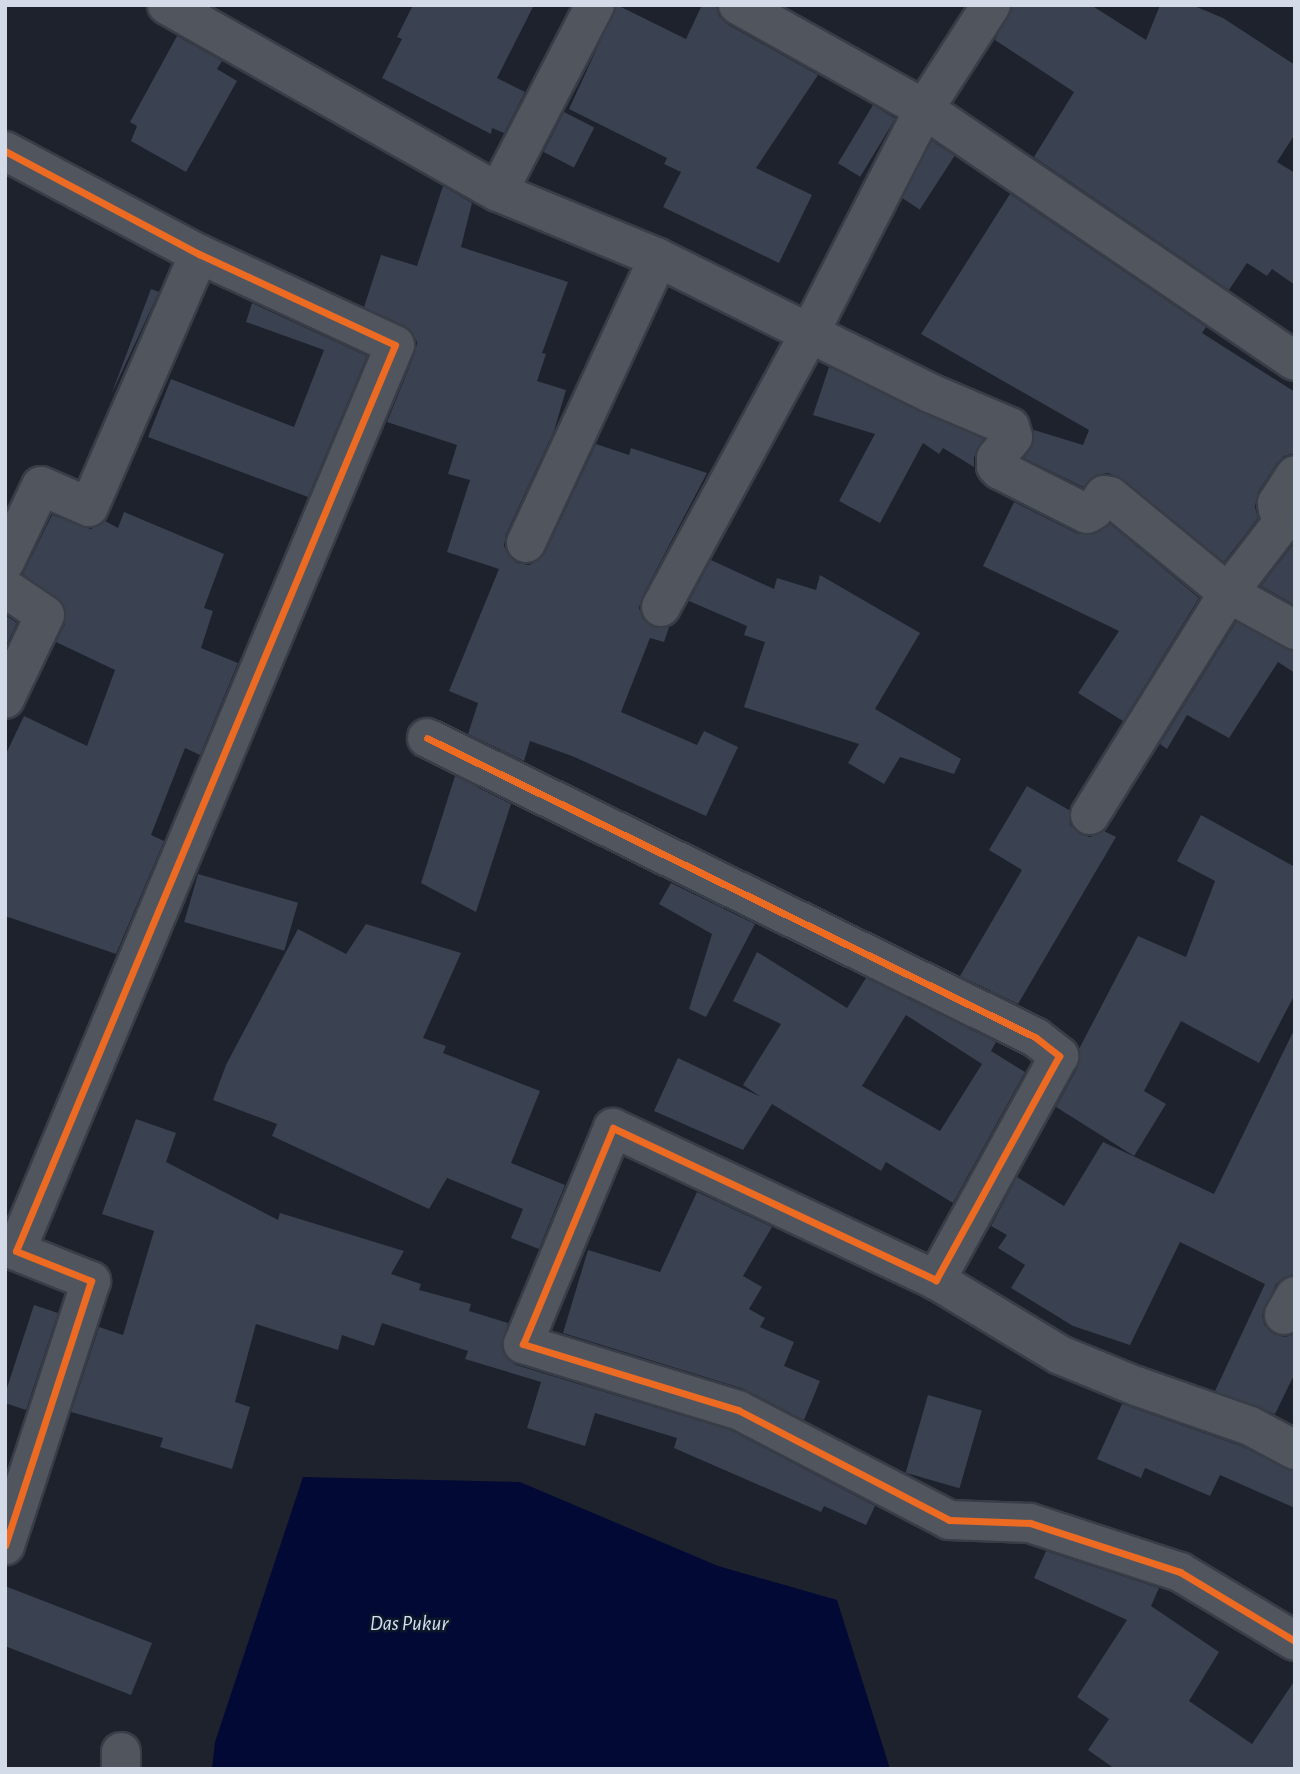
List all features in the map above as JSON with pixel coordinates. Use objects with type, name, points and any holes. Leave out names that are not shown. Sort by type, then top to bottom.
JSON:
[{"type":"street","points":[[167,5],[498,192],[658,258],[930,393],[1010,428],[1013,437],[996,458],[996,466],[1000,470],[1087,514],[1107,494],[1228,593],[1295,630]]},
{"type":"street","points":[[498,192],[595,5]]},
{"type":"street","points":[[661,607],[810,334],[925,109],[991,5]]},
{"type":"street","points":[[746,7],[925,109],[1295,361]]},
{"type":"street","points":[[5,1545],[92,1281],[16,1251],[395,345],[10,165]]},
{"type":"street","points":[[5,562],[41,486],[89,507],[199,254]]},
{"type":"street","points":[[526,543],[658,258]]},
{"type":"street","points":[[1090,815],[1228,593],[1291,517],[1278,509],[1277,503],[1295,475]]},
{"type":"street","points":[[5,588],[45,615],[5,699]]},
{"type":"street","points":[[427,738],[1035,1037],[1059,1056],[936,1280]]},
{"type":"street","points":[[1295,1450],[1250,1426],[1136,1386],[1060,1355],[936,1280],[613,1128],[523,1344],[738,1410],[948,1520],[1030,1523],[1180,1573],[1295,1641]]},
{"type":"water","name":"Das Pukur","points":[[303,1477],[520,1482],[718,1566],[837,1600],[890,1769],[212,1769],[215,1742]]},
{"type":"building","points":[[413,5],[534,5],[497,78],[525,92],[504,133],[492,128],[491,134],[382,78],[402,39],[397,37]]},
{"type":"building","points":[[617,5],[686,39],[702,5],[716,5],[719,16],[727,24],[818,75],[756,168],[812,195],[779,263],[663,207],[681,172],[664,164],[667,158],[569,109]]},
{"type":"building","points":[[1013,5],[1091,5],[1146,40],[1160,5],[1192,5],[1223,18],[1295,65],[1295,134],[1277,162],[1295,173],[1295,285],[1272,269],[1267,276],[1247,263],[1229,290],[1034,157],[1074,92],[995,40]]},
{"type":"building","points":[[177,36],[222,61],[217,69],[237,81],[186,172],[131,141],[137,126],[130,122]]},
{"type":"building","points":[[873,105],[895,118],[860,177],[838,163]]},
{"type":"building","points":[[564,112],[594,127],[574,168],[544,152]]},
{"type":"building","points":[[932,141],[955,156],[920,209],[897,195]]},
{"type":"building","points":[[443,186],[472,203],[461,247],[568,282],[542,353],[546,354],[537,381],[566,390],[554,431],[506,534],[504,546],[509,556],[517,563],[529,565],[545,553],[596,444],[629,455],[631,448],[707,473],[642,597],[639,608],[643,619],[651,626],[669,627],[664,642],[650,638],[621,712],[697,745],[704,731],[738,747],[706,816],[572,756],[530,741],[524,761],[468,734],[478,703],[449,691],[499,569],[447,552],[470,480],[448,474],[457,445],[387,422],[417,342],[405,326],[364,307],[381,255],[417,266]]},
{"type":"building","points":[[1010,194],[1206,327],[1202,333],[1295,392],[1295,453],[1284,456],[1277,463],[1258,492],[1255,507],[1258,518],[1224,562],[1123,479],[1108,473],[1096,475],[1083,487],[1024,458],[1034,442],[1034,430],[1083,445],[1089,430],[921,334]]},
{"type":"building","points":[[151,289],[159,292],[111,395]]},
{"type":"building","points":[[252,303],[367,356],[308,497],[148,437],[171,379],[294,427],[324,350],[246,322]]},
{"type":"building","points":[[829,367],[983,439],[974,457],[974,467],[943,448],[939,454],[923,443],[880,523],[839,501],[875,434],[813,415]]},
{"type":"building","points":[[1014,502],[1078,534],[1097,533],[1110,524],[1199,598],[1123,721],[1078,693],[1119,631],[983,566]]},
{"type":"building","points":[[124,512],[224,554],[204,608],[213,611],[201,648],[238,663],[200,755],[185,748],[151,835],[164,841],[116,954],[5,916],[5,756],[24,716],[87,746],[115,670],[56,642],[65,624],[64,605],[23,574],[52,515],[91,529],[105,521],[118,528]]},
{"type":"building","points":[[1295,542],[1295,605],[1261,586]]},
{"type":"building","points":[[711,560],[774,589],[777,578],[816,590],[820,575],[920,633],[875,709],[961,759],[954,774],[900,757],[884,784],[848,763],[859,744],[744,707],[765,642],[744,635],[747,626],[689,601]]},
{"type":"building","points":[[5,615],[17,623],[5,648]]},
{"type":"building","points":[[1236,622],[1295,652],[1295,673],[1278,662],[1229,738],[1187,715],[1167,749],[1160,744]]},
{"type":"building","points":[[455,776],[511,804],[476,912],[421,883]]},
{"type":"building","points":[[1027,786],[1069,810],[1070,825],[1079,834],[1090,837],[1104,831],[1116,837],[1018,1004],[960,976],[1022,870],[989,850]]},
{"type":"building","points":[[1201,815],[1295,867],[1295,994],[1259,1063],[1181,1021],[1144,1091],[1166,1104],[1134,1156],[1056,1107],[1078,1067],[1079,1049],[1138,936],[1186,957],[1215,881],[1177,861]]},
{"type":"building","points":[[198,874],[298,903],[284,951],[184,922]]},
{"type":"building","points":[[671,883],[755,924],[706,1017],[689,1009],[712,934],[659,904]]},
{"type":"building","points":[[366,924],[461,953],[423,1038],[446,1046],[443,1053],[540,1091],[511,1163],[565,1185],[539,1249],[511,1238],[523,1209],[447,1178],[429,1209],[272,1136],[277,1124],[213,1100],[226,1065],[298,929],[346,954]]},
{"type":"building","points":[[757,952],[847,1008],[866,978],[996,1042],[991,1051],[1025,1072],[953,1203],[886,1162],[881,1171],[772,1104],[743,1150],[654,1111],[678,1058],[761,1097],[743,1085],[781,1024],[733,1001]],"holes":[[[906,1015],[982,1064],[940,1131],[862,1086]]]},
{"type":"building","points":[[1295,1028],[1295,1274],[1276,1284],[1262,1316],[1265,1326],[1274,1334],[1285,1337],[1295,1334],[1295,1373],[1275,1414],[1215,1391],[1265,1284],[1180,1242],[1130,1345],[1073,1326],[1011,1288],[1025,1265],[998,1248],[1007,1235],[991,1226],[1017,1177],[1064,1206],[1103,1142],[1214,1194]]},
{"type":"building","points":[[136,1119],[176,1133],[166,1162],[278,1220],[280,1213],[404,1251],[391,1274],[421,1284],[419,1290],[471,1304],[469,1311],[508,1323],[502,1348],[507,1359],[516,1365],[730,1430],[875,1506],[866,1525],[824,1506],[821,1512],[674,1448],[677,1438],[595,1413],[585,1446],[527,1428],[541,1382],[465,1359],[468,1351],[382,1323],[374,1346],[342,1335],[338,1350],[256,1324],[235,1402],[250,1407],[232,1469],[160,1447],[163,1438],[71,1412],[99,1327],[123,1335],[154,1231],[102,1214]]},
{"type":"building","points":[[697,1192],[772,1227],[743,1276],[762,1287],[749,1309],[765,1318],[760,1327],[794,1342],[784,1366],[820,1381],[804,1420],[744,1389],[563,1333],[588,1250],[660,1272]]},
{"type":"building","points":[[34,1305],[58,1313],[26,1410],[5,1403],[5,1394]]},
{"type":"building","points":[[928,1395],[982,1410],[960,1488],[906,1473]]},
{"type":"building","points":[[1122,1404],[1241,1446],[1295,1472],[1295,1508],[1220,1475],[1210,1496],[1145,1468],[1141,1478],[1097,1459]]},
{"type":"building","points":[[1046,1551],[1159,1588],[1151,1606],[1219,1652],[1189,1701],[1252,1744],[1295,1680],[1295,1769],[1115,1769],[1088,1750],[1109,1719],[1077,1697],[1127,1620],[1034,1578]]},
{"type":"building","points":[[5,1586],[152,1643],[131,1695],[5,1646]]},
{"type":"cycle path","points":[[5,151],[199,254],[395,345],[16,1251],[91,1281],[5,1545]]},
{"type":"cycle path","points":[[427,738],[1035,1037],[1059,1056],[936,1280],[613,1128],[523,1344],[738,1410],[949,1520],[1030,1523],[1180,1572],[1295,1641]]}]
